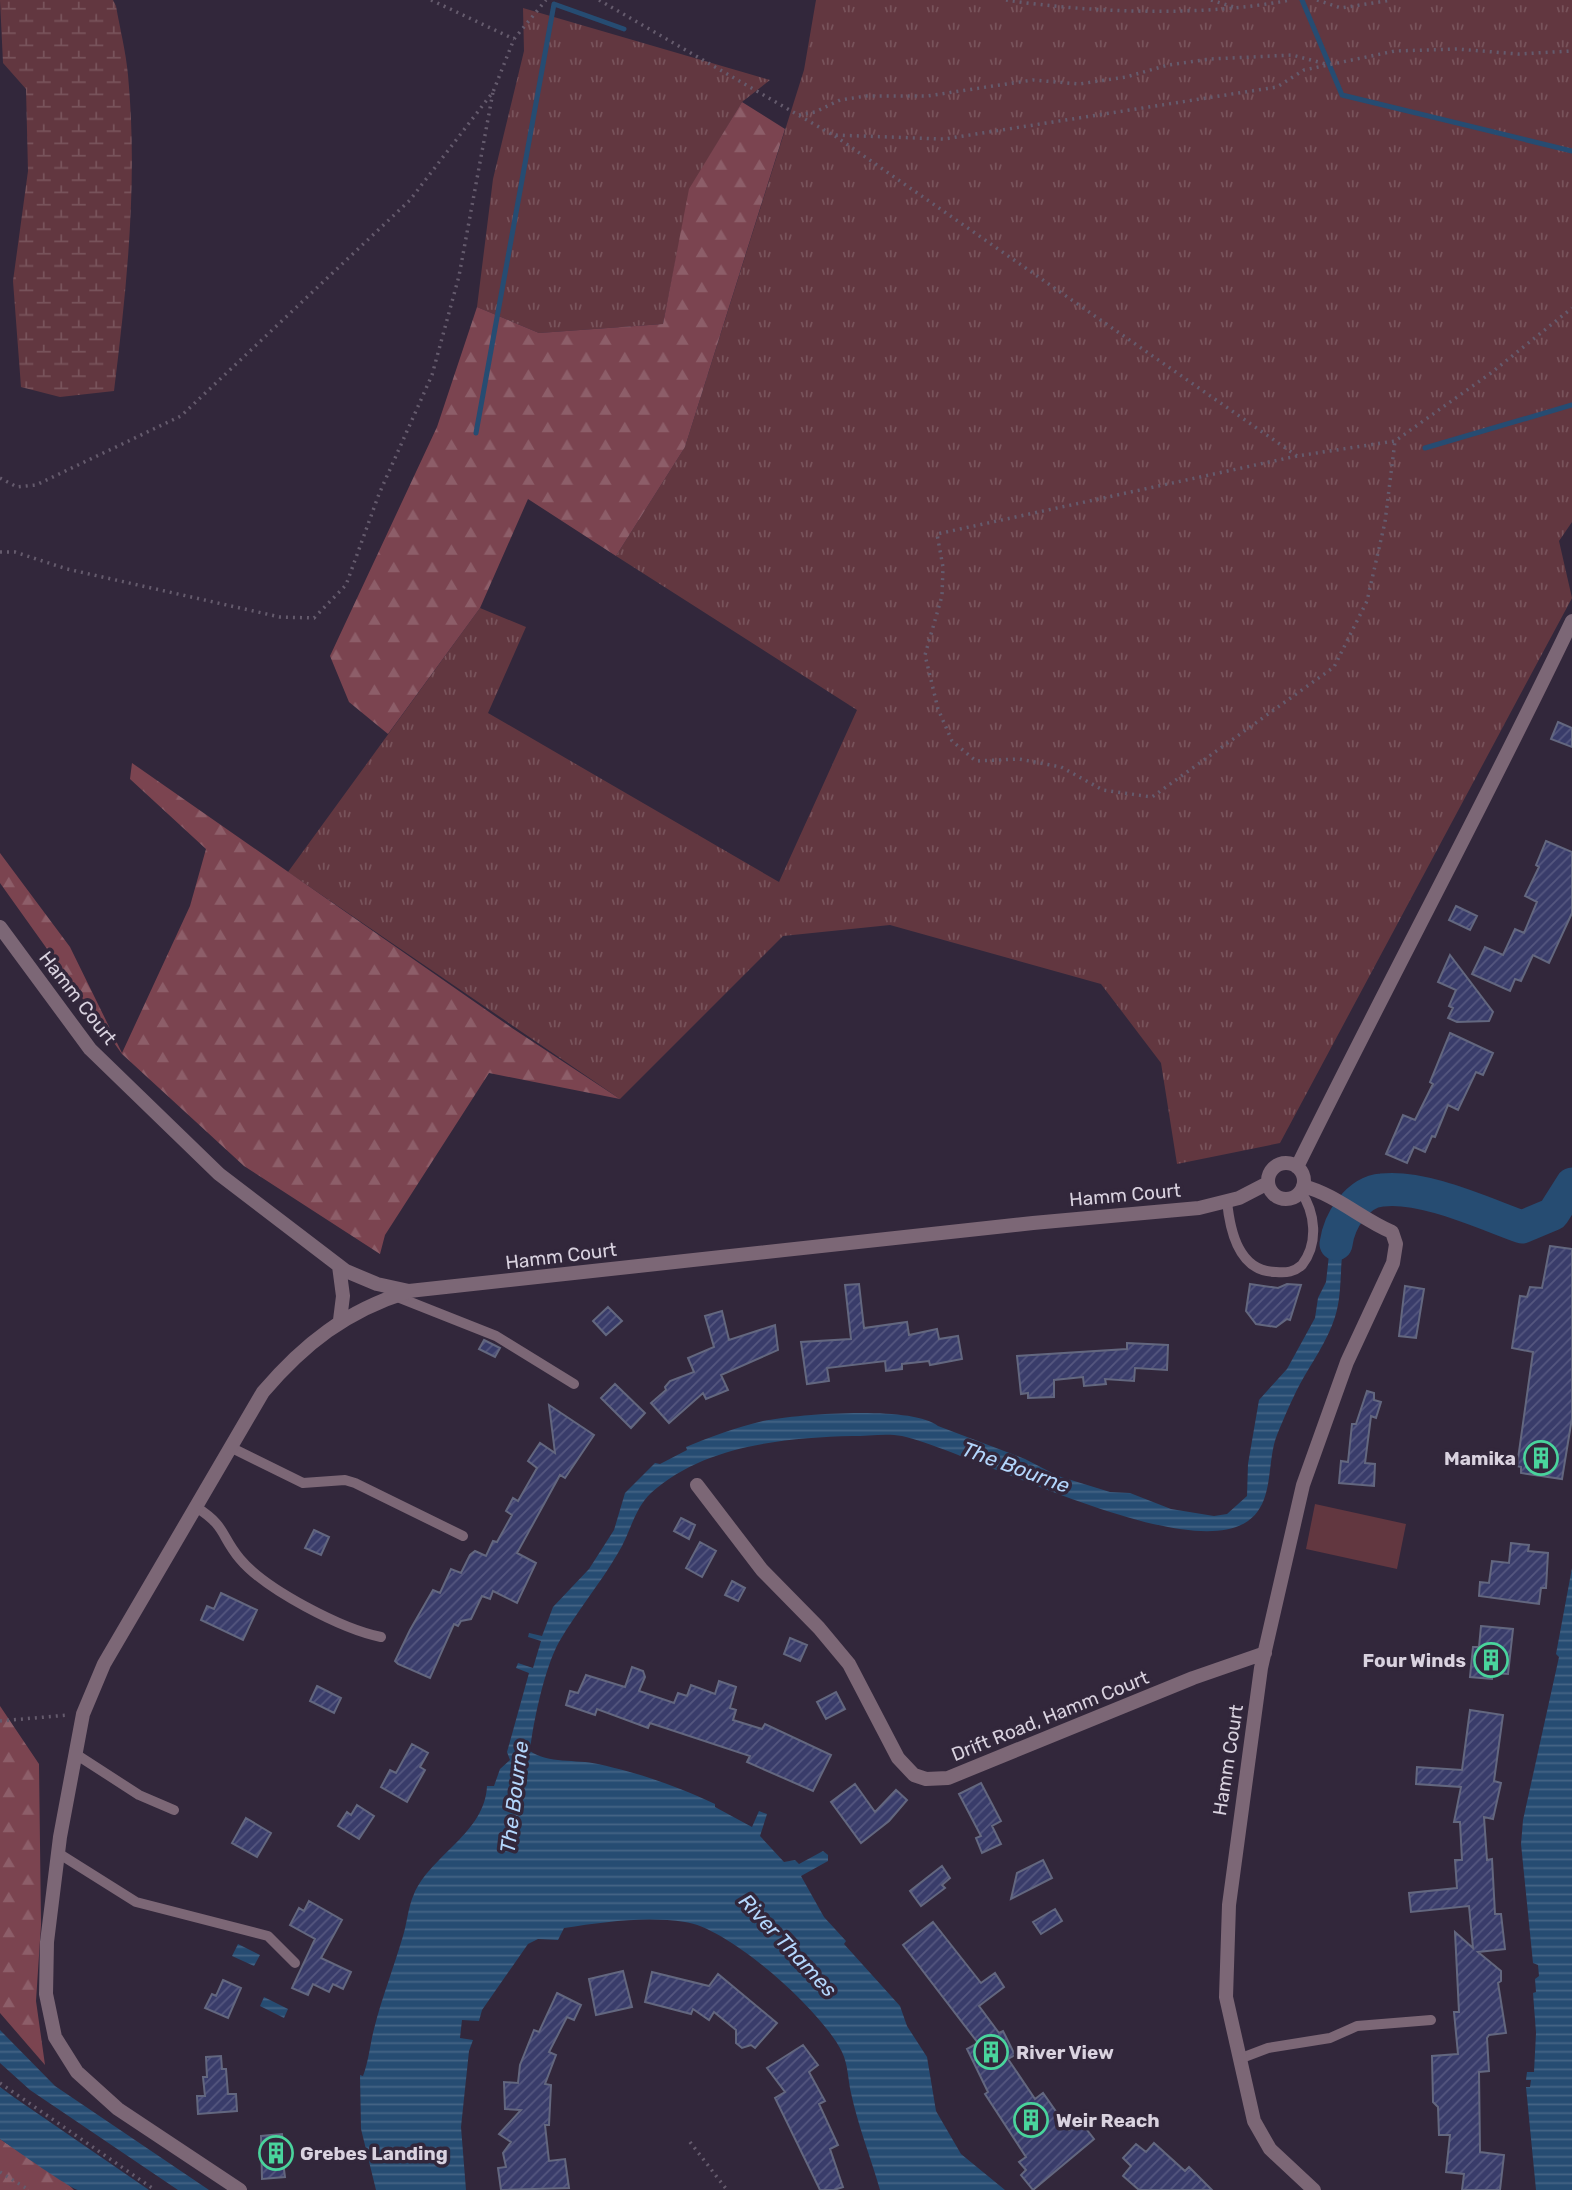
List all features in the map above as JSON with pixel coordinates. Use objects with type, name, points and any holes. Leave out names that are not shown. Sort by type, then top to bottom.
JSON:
[{"type":"street","points":[[1297,1167],[1384,992],[1506,759],[1572,621]]},
{"type":"street","name":"Hamm Court","points":[[0,927],[90,1049],[219,1174],[339,1266],[402,1294],[1033,1223],[1199,1208],[1227,1201],[1268,1183]]},
{"type":"street","points":[[1291,1164],[1297,1167],[1304,1179],[1302,1189],[1291,1199],[1278,1198],[1268,1183],[1268,1176],[1277,1165],[1291,1164]]},
{"type":"street","name":"Hamm Court","points":[[1302,1189],[1341,1201],[1368,1222],[1392,1232],[1396,1244],[1393,1263],[1347,1362],[1311,1455],[1265,1653],[1237,1828],[1226,1954],[1226,1997],[1254,2121],[1270,2149],[1314,2190]]},
{"type":"street","points":[[339,1266],[343,1296],[340,1320]]},
{"type":"street","points":[[240,2190],[118,2109],[77,2072],[55,2037],[46,1994],[47,1942],[74,1753],[83,1714],[104,1664],[263,1392],[281,1371],[340,1320],[373,1303],[402,1294]]},
{"type":"street","name":"Drift Road, Hamm Court","points":[[697,1485],[762,1570],[819,1628],[849,1664],[898,1758],[914,1775],[926,1779],[948,1778],[1193,1678],[1265,1653]]},
{"type":"lane","points":[[1227,1201],[1234,1237],[1248,1262],[1265,1272],[1286,1273],[1303,1265],[1312,1240],[1310,1205],[1302,1189]]},
{"type":"lane","points":[[402,1294],[496,1336],[574,1384]]},
{"type":"lane","points":[[230,1447],[303,1483],[345,1480],[355,1483],[463,1536]]},
{"type":"lane","points":[[196,1507],[220,1524],[239,1558],[264,1581],[346,1626],[381,1637]]},
{"type":"lane","points":[[74,1753],[139,1795],[174,1810]]},
{"type":"lane","points":[[58,1853],[136,1902],[261,1933],[282,1947],[295,1963]]},
{"type":"lane","points":[[1239,2059],[1268,2048],[1330,2038],[1357,2026],[1432,2020]]},
{"type":"path","points":[[431,0],[514,39]]},
{"type":"path","points":[[0,552],[15,552],[67,569],[280,617],[314,618],[346,585],[379,494],[432,375],[459,276],[493,92],[514,39],[546,0]]},
{"type":"path","points":[[599,0],[833,135],[1297,456]]},
{"type":"path","points":[[1006,0],[1060,8],[1243,9],[1290,0]]},
{"type":"path","points":[[1212,0],[1243,9]]},
{"type":"path","points":[[1317,0],[1341,8],[1392,0]]},
{"type":"path","points":[[833,135],[944,139],[1277,87],[1304,70],[1395,51],[1457,49],[1518,54],[1572,51]]},
{"type":"path","points":[[799,115],[815,112],[840,100],[866,96],[927,96],[1033,80],[1079,84],[1126,77],[1168,65],[1211,59],[1292,55],[1328,65]]},
{"type":"path","points":[[0,478],[17,487],[36,485],[181,416],[410,200],[493,92]]},
{"type":"path","points":[[1395,441],[1385,522],[1367,601],[1334,667],[1152,797],[1103,790],[1061,767],[1019,759],[976,761],[952,741],[938,709],[925,655],[942,596],[943,567],[937,534],[1297,456],[1395,441],[1491,373],[1572,308]]},
{"type":"path","points":[[0,1721],[83,1714]]},
{"type":"path","points":[[0,2082],[155,2190]]},
{"type":"path","points":[[690,2143],[727,2190]]},
{"type":"path","points":[[0,2172],[29,2190]]},
{"type":"green space","points":[[0,0],[113,0],[116,6],[128,75],[132,154],[127,273],[114,391],[60,397],[21,387],[13,281],[28,171],[26,89],[3,63]]},
{"type":"green space","points":[[816,0],[1572,0],[1572,522],[1559,541],[1572,598],[1280,1143],[1177,1164],[1161,1063],[1101,984],[890,925],[783,936],[620,1099],[288,872],[480,608],[526,627],[488,713],[779,882],[857,710],[616,556],[685,447],[804,70]]},
{"type":"green space","points":[[523,8],[770,80],[742,102],[690,189],[663,324],[539,333],[477,307],[493,179],[524,51]]},
{"type":"green space","points":[[742,102],[785,129],[685,447],[616,556],[528,499],[480,608],[388,734],[349,702],[330,656],[437,427],[477,307],[539,333],[663,324],[689,189]]},
{"type":"green space","points":[[132,763],[512,1028],[620,1099],[489,1073],[385,1235],[380,1254],[244,1166],[122,1054],[0,883],[0,853],[70,947],[122,1053],[190,906],[206,849],[130,779]]},
{"type":"green space","points":[[1315,1504],[1406,1524],[1397,1569],[1306,1549]]},
{"type":"green space","points":[[0,1706],[39,1764],[41,1925],[36,2001],[45,2065],[0,2013]]},
{"type":"green space","points":[[0,2139],[68,2184],[74,2190],[0,2190]]},
{"type":"water","name":"River Thames","points":[[1346,1205],[1357,1215],[1345,1238],[1335,1317],[1285,1415],[1274,1446],[1266,1493],[1257,1513],[1248,1521],[1218,1531],[1178,1529],[1130,1518],[935,1446],[896,1435],[799,1439],[746,1447],[695,1464],[672,1477],[645,1499],[618,1553],[559,1642],[544,1680],[530,1751],[545,1758],[598,1764],[658,1781],[715,1804],[715,1807],[752,1827],[759,1811],[767,1814],[760,1836],[784,1862],[795,1860],[799,1864],[823,1851],[828,1855],[828,1861],[801,1876],[824,1917],[846,1941],[844,1944],[900,2006],[907,2026],[927,2057],[936,2111],[961,2154],[1005,2190],[880,2190],[854,2105],[844,2057],[832,2035],[816,2016],[773,1974],[726,1939],[685,1922],[640,1920],[564,1928],[558,1940],[538,1939],[528,1944],[482,2010],[479,2021],[462,2020],[460,2038],[473,2040],[469,2051],[461,2127],[466,2190],[376,2190],[361,2129],[360,2075],[363,2076],[365,2070],[377,2017],[412,1899],[432,1867],[468,1831],[484,1803],[487,1786],[494,1786],[500,1769],[510,1760],[507,1752],[529,1673],[516,1668],[518,1663],[533,1668],[541,1641],[528,1637],[529,1633],[542,1636],[553,1607],[589,1569],[614,1530],[625,1493],[655,1463],[660,1464],[687,1450],[686,1447],[734,1429],[763,1421],[801,1416],[881,1413],[925,1419],[1025,1459],[1058,1476],[1110,1492],[1130,1493],[1171,1509],[1214,1516],[1227,1514],[1247,1496],[1248,1464],[1259,1400],[1287,1369],[1315,1318],[1318,1298],[1326,1282],[1331,1237],[1337,1216]]},
{"type":"water","points":[[1572,1568],[1572,2190],[1536,2190],[1526,2087],[1530,2087],[1531,2080],[1526,2080],[1527,2072],[1534,2072],[1536,2033],[1533,1993],[1536,1992],[1535,1979],[1539,1976],[1538,1965],[1533,1963],[1521,1844],[1523,1820],[1559,1657],[1556,1654]]},
{"type":"water","points":[[238,1944],[260,1955],[254,1966],[232,1956]]},
{"type":"water","points":[[264,1997],[288,2009],[284,2018],[260,2006]]},
{"type":"water","points":[[0,2030],[55,2086],[209,2190],[178,2190],[30,2090],[0,2063]]},
{"type":"water","points":[[0,2087],[149,2190],[78,2190],[27,2158],[0,2139]]},
{"type":"building","points":[[1558,722],[1572,728],[1572,747],[1551,739]]},
{"type":"building","points":[[1546,841],[1572,852],[1572,913],[1549,963],[1533,955],[1521,981],[1515,979],[1510,991],[1472,974],[1485,947],[1503,955],[1515,929],[1524,933],[1537,902],[1525,896],[1539,867],[1536,865]]},
{"type":"building","points":[[1456,906],[1477,916],[1470,930],[1449,920]]},
{"type":"building","points":[[1450,955],[1493,1012],[1489,1021],[1457,1022],[1448,1018],[1453,1008],[1449,1006],[1456,990],[1438,982]]},
{"type":"building","points":[[1450,1033],[1493,1053],[1483,1075],[1476,1072],[1458,1110],[1448,1105],[1435,1137],[1432,1136],[1425,1152],[1414,1147],[1407,1163],[1386,1154],[1403,1115],[1415,1120],[1433,1084],[1430,1082]]},
{"type":"building","points":[[1550,1246],[1572,1249],[1572,1418],[1562,1479],[1521,1473],[1521,1467],[1517,1466],[1533,1352],[1512,1348],[1520,1296],[1527,1297],[1530,1287],[1542,1288]]},
{"type":"building","points":[[859,1284],[864,1328],[907,1322],[909,1335],[937,1329],[939,1339],[958,1336],[962,1359],[930,1365],[929,1361],[902,1364],[902,1369],[886,1371],[885,1361],[827,1368],[829,1381],[807,1384],[801,1342],[851,1339],[845,1285]]},
{"type":"building","points":[[1250,1284],[1278,1288],[1287,1284],[1301,1285],[1290,1320],[1287,1319],[1276,1327],[1256,1324],[1246,1311]]},
{"type":"building","points":[[1405,1286],[1424,1289],[1416,1338],[1399,1336]]},
{"type":"building","points":[[608,1307],[622,1321],[606,1335],[593,1321]]},
{"type":"building","points":[[722,1311],[729,1340],[775,1325],[778,1350],[721,1375],[728,1390],[706,1399],[703,1393],[669,1423],[651,1403],[666,1390],[665,1387],[670,1381],[694,1372],[688,1358],[714,1347],[705,1316]]},
{"type":"building","points":[[484,1340],[500,1348],[495,1357],[479,1349]]},
{"type":"building","points":[[1127,1343],[1168,1345],[1167,1370],[1135,1368],[1134,1381],[1105,1379],[1106,1384],[1084,1386],[1083,1377],[1054,1380],[1054,1397],[1028,1398],[1028,1393],[1021,1394],[1017,1356],[1127,1349]]},
{"type":"building","points":[[615,1384],[645,1413],[631,1428],[601,1398]]},
{"type":"building","points":[[1367,1391],[1374,1393],[1374,1400],[1381,1402],[1376,1418],[1371,1416],[1365,1463],[1375,1464],[1374,1486],[1339,1483],[1341,1461],[1348,1462],[1352,1424],[1356,1424]]},
{"type":"building","points":[[549,1405],[594,1435],[565,1478],[560,1475],[517,1553],[536,1563],[517,1603],[493,1591],[490,1599],[482,1596],[471,1619],[461,1621],[458,1626],[454,1624],[430,1678],[398,1664],[395,1661],[433,1590],[440,1593],[451,1569],[461,1573],[470,1555],[475,1551],[486,1556],[493,1541],[497,1542],[512,1515],[506,1511],[513,1498],[518,1501],[537,1468],[528,1461],[540,1443],[555,1453]]},
{"type":"building","points":[[681,1518],[695,1525],[689,1539],[674,1531]]},
{"type":"building","points":[[314,1530],[329,1537],[321,1555],[305,1548]]},
{"type":"building","points":[[700,1542],[716,1551],[702,1577],[686,1568]]},
{"type":"building","points":[[1511,1543],[1529,1545],[1528,1551],[1548,1553],[1546,1588],[1541,1588],[1539,1604],[1479,1596],[1480,1582],[1489,1583],[1492,1561],[1509,1563]]},
{"type":"building","points":[[732,1581],[745,1588],[738,1601],[725,1595]]},
{"type":"building","points":[[221,1593],[257,1610],[243,1640],[201,1620],[207,1606],[214,1609]]},
{"type":"building","name":"Four Winds","points":[[1481,1626],[1513,1629],[1508,1674],[1493,1673],[1492,1679],[1470,1677],[1473,1647],[1479,1647]]},
{"type":"building","points":[[790,1638],[807,1645],[800,1661],[784,1654]]},
{"type":"building","points":[[632,1667],[643,1671],[645,1677],[639,1691],[674,1703],[678,1693],[687,1696],[691,1685],[715,1694],[719,1681],[736,1687],[730,1708],[736,1710],[733,1720],[762,1729],[765,1724],[831,1755],[813,1791],[747,1762],[750,1756],[650,1723],[648,1728],[597,1709],[595,1715],[566,1705],[570,1691],[578,1693],[586,1675],[625,1687]]},
{"type":"building","points":[[317,1686],[341,1698],[334,1713],[310,1701]]},
{"type":"building","points":[[836,1692],[845,1709],[826,1719],[817,1702]]},
{"type":"building","points":[[1470,1710],[1503,1715],[1494,1781],[1501,1783],[1493,1819],[1484,1817],[1487,1860],[1492,1859],[1495,1914],[1501,1914],[1505,1949],[1478,1952],[1501,1971],[1501,1981],[1498,1983],[1506,2033],[1489,2035],[1489,2071],[1479,2072],[1480,2152],[1504,2155],[1500,2190],[1462,2190],[1464,2174],[1446,2172],[1450,2135],[1439,2135],[1438,2107],[1433,2102],[1432,2056],[1458,2054],[1454,2012],[1459,2012],[1455,1932],[1473,1948],[1469,1906],[1411,1912],[1409,1893],[1457,1888],[1455,1860],[1462,1860],[1460,1822],[1454,1822],[1461,1787],[1416,1784],[1417,1767],[1462,1770]]},
{"type":"building","points":[[412,1744],[428,1753],[420,1767],[425,1770],[407,1802],[381,1787],[390,1770],[396,1773]]},
{"type":"building","points":[[981,1783],[1001,1821],[992,1826],[1001,1844],[982,1853],[976,1838],[981,1836],[959,1794]]},
{"type":"building","points":[[855,1784],[875,1812],[896,1790],[907,1800],[889,1821],[861,1843],[831,1802]]},
{"type":"building","points":[[357,1805],[374,1816],[359,1839],[338,1826],[347,1812],[351,1815]]},
{"type":"building","points":[[246,1818],[271,1833],[257,1857],[232,1843]]},
{"type":"building","points":[[1043,1860],[1052,1878],[1011,1899],[1017,1873]]},
{"type":"building","points":[[942,1866],[950,1878],[942,1885],[945,1888],[921,1906],[910,1891]]},
{"type":"building","points":[[309,1901],[342,1920],[321,1958],[351,1972],[343,1989],[333,1984],[329,1992],[313,1984],[308,1995],[292,1988],[315,1939],[290,1925],[299,1908],[304,1911]]},
{"type":"building","points":[[1055,1909],[1062,1921],[1041,1934],[1033,1922]]},
{"type":"building","points":[[933,1922],[981,1983],[995,1973],[1004,1987],[979,2006],[999,2033],[1003,2031],[1015,2055],[1008,2059],[1035,2099],[1043,2093],[1069,2130],[1080,2121],[1094,2139],[1033,2190],[1021,2175],[1026,2170],[1019,2162],[1026,2157],[985,2094],[988,2092],[967,2049],[978,2043],[903,1945]]},
{"type":"building","points":[[623,1971],[632,2007],[596,2015],[589,1979]]},
{"type":"building","points":[[652,1972],[709,1986],[718,1974],[777,2023],[755,2048],[751,2045],[742,2048],[736,2043],[736,2030],[714,2012],[709,2020],[693,2009],[691,2014],[645,2002]]},
{"type":"building","points":[[223,1980],[241,1988],[228,2018],[205,2008],[212,1994],[216,1996]]},
{"type":"building","points":[[557,1993],[581,2005],[574,2020],[567,2017],[549,2052],[556,2055],[545,2084],[551,2085],[549,2125],[545,2125],[549,2161],[565,2159],[569,2188],[501,2190],[498,2168],[506,2167],[503,2153],[511,2142],[499,2134],[521,2110],[505,2109],[504,2082],[518,2083],[520,2065],[534,2030],[539,2032]]},
{"type":"building","points":[[803,2045],[818,2065],[809,2072],[825,2101],[819,2104],[838,2145],[830,2149],[843,2187],[834,2190],[820,2190],[775,2098],[785,2092],[767,2068]]},
{"type":"building","points":[[221,2056],[222,2069],[226,2069],[228,2094],[236,2094],[237,2111],[198,2114],[197,2096],[205,2096],[203,2077],[207,2077],[206,2057]]},
{"type":"building","name":"Grebes Landing","points":[[282,2134],[283,2144],[289,2144],[290,2161],[283,2162],[285,2177],[262,2179],[261,2136]]},
{"type":"building","points":[[1154,2143],[1185,2171],[1189,2167],[1212,2190],[1139,2190],[1123,2176],[1131,2166],[1123,2158],[1136,2144],[1146,2152]]},
{"type":"waterway","points":[[1302,0],[1342,95],[1572,151]]},
{"type":"waterway","points":[[476,433],[554,4],[624,29]]},
{"type":"waterway","points":[[1425,448],[1572,405]]},
{"type":"waterway","name":"The Bourne","points":[[1336,1244],[1345,1217],[1357,1202],[1373,1192],[1398,1190],[1434,1196],[1522,1227],[1553,1214],[1572,1184]]},
{"type":"place","name":"Mamika","points":[[1541,1458]]},
{"type":"place","name":"Four Winds","points":[[1491,1660]]},
{"type":"place","name":"River View","points":[[991,2052]]},
{"type":"place","name":"Weir Reach","points":[[1031,2120]]},
{"type":"place","name":"Grebes Landing","points":[[276,2153]]}]
